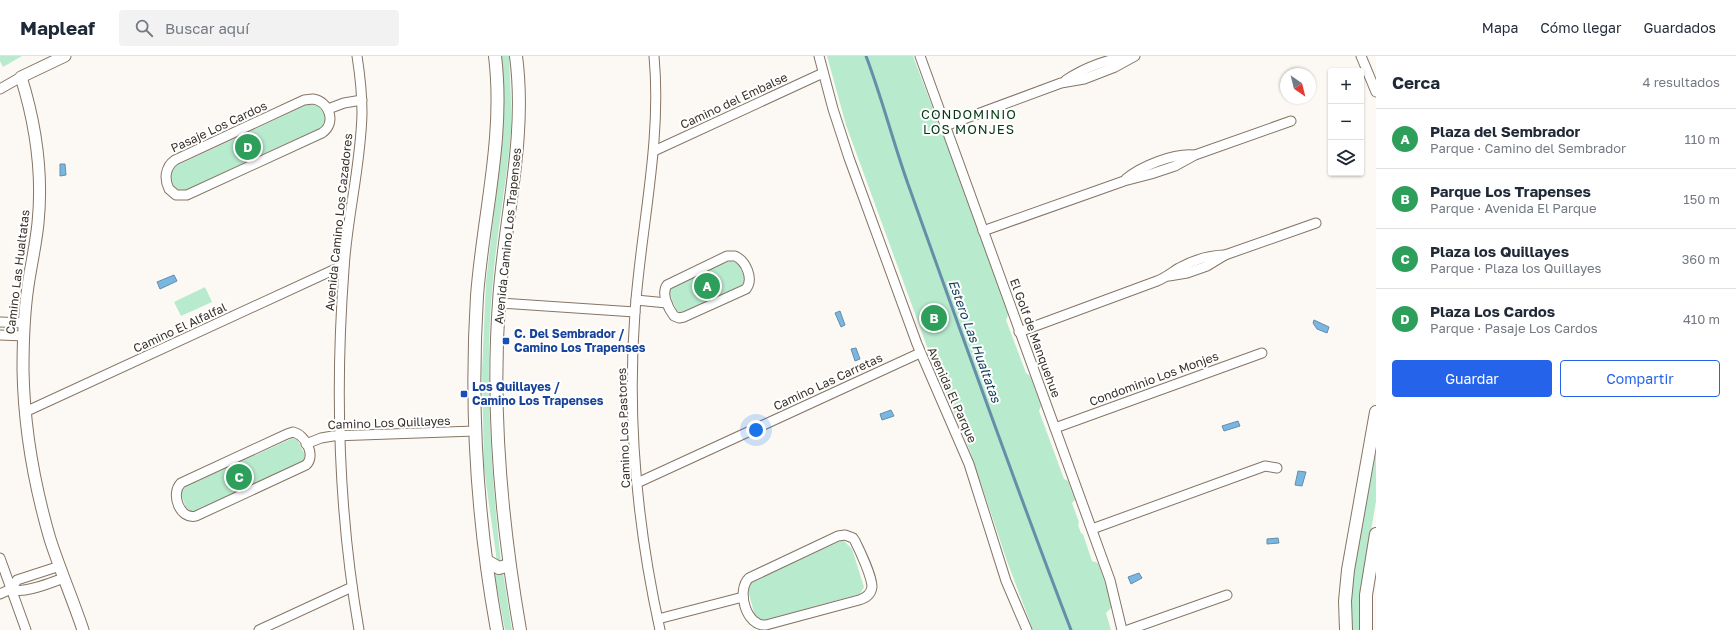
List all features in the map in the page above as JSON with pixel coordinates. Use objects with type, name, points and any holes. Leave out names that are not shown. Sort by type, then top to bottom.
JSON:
[{"type":"main road","name":"Avenida Camino Los Trapenses","points":[[495,56],[498,103],[497,129],[477,297],[475,432],[479,500],[497,630]]},
{"type":"main road","name":"Avenida Camino Los Trapenses","points":[[516,56],[519,105],[518,147],[502,266],[496,388],[498,458],[502,507],[509,565],[520,630]]},
{"type":"main road","points":[[1346,630],[1345,602],[1348,570],[1373,450],[1376,412]]},
{"type":"main road","points":[[1366,630],[1366,589],[1376,534]]},
{"type":"main road","points":[[487,561],[499,568],[509,565]]},
{"type":"street","points":[[0,89],[65,56]]},
{"type":"street","name":"Avenida Camino Los Cazadores","points":[[357,56],[362,100],[361,125],[344,266],[339,352],[339,436],[343,505],[352,587],[359,630]]},
{"type":"street","name":"Camino Los Pastores","points":[[654,56],[656,110],[654,150],[635,312],[633,407],[637,484],[645,547],[660,630]]},
{"type":"street","name":"Avenida El Parque","points":[[819,56],[841,134],[920,353],[969,464],[1004,575],[1026,630]]},
{"type":"street","name":"El Golf de Manquehue","points":[[920,56],[1019,332],[1092,529],[1114,592],[1122,630]]},
{"type":"street","points":[[945,126],[1061,83],[1084,70],[1117,58],[1134,56]]},
{"type":"street","points":[[1361,56],[1376,92]]},
{"type":"street","name":"Camino del Embalse","points":[[654,150],[823,73]]},
{"type":"street","name":"Camino Las Hualtatas","points":[[21,77],[35,135],[38,156],[40,200],[37,236],[28,287],[24,323],[23,370],[25,412],[34,478],[43,515],[83,630]]},
{"type":"street","name":"Pasaje Los Cardos","points":[[316,99],[322,102],[328,109],[331,121],[328,128],[322,133],[187,195],[176,195],[168,189],[166,173],[170,165],[175,160],[304,100],[316,99]]},
{"type":"street","points":[[328,109],[344,103],[362,100]]},
{"type":"street","points":[[983,231],[1124,181],[1175,166],[1195,155],[1291,121]]},
{"type":"street","points":[[1019,332],[1168,276],[1184,266],[1210,257],[1225,255],[1316,223]]},
{"type":"street","points":[[727,256],[735,256],[738,258],[743,263],[749,275],[749,284],[746,289],[684,317],[679,318],[674,316],[667,303],[664,290],[669,283],[727,256]]},
{"type":"street","name":"Camino El Alfalfal","points":[[25,412],[344,266]]},
{"type":"street","points":[[636,300],[667,303]]},
{"type":"street","points":[[499,303],[635,312]]},
{"type":"street","points":[[0,322],[24,323]]},
{"type":"street","points":[[0,335],[24,336]]},
{"type":"street","name":"Camino Las Carretas","points":[[637,484],[920,353]]},
{"type":"street","name":"Condominio Los Monjes","points":[[1055,428],[1262,353]]},
{"type":"street","points":[[293,432],[300,434],[306,444],[310,455],[310,461],[306,465],[196,516],[187,516],[182,512],[176,494],[177,488],[181,483],[293,432]]},
{"type":"street","name":"Camino Los Quillayes","points":[[306,444],[321,438],[339,436],[475,432]]},
{"type":"street","points":[[1092,529],[1265,466],[1277,468]]},
{"type":"street","points":[[841,535],[849,536],[856,541],[872,585],[870,593],[863,599],[762,626],[756,624],[750,619],[743,597],[743,587],[749,578],[841,535]]},
{"type":"street","points":[[0,558],[26,630]]},
{"type":"street","points":[[0,594],[11,589],[17,580],[60,566]]},
{"type":"street","points":[[11,589],[16,592],[23,591],[64,578]]},
{"type":"street","points":[[259,630],[352,587]]},
{"type":"street","points":[[1128,630],[1227,595]]},
{"type":"street","points":[[658,619],[743,597]]},
{"type":"green space","points":[[0,56],[22,56],[3,67],[0,61]]},
{"type":"green space","points":[[502,56],[509,56],[511,132],[493,279],[489,350],[492,457],[501,563],[497,562],[484,468],[482,372],[486,282],[503,136],[504,88]]},
{"type":"green space","points":[[827,56],[913,56],[973,214],[1008,315],[1006,320],[1026,373],[1030,376],[1041,406],[1039,411],[1064,479],[1068,481],[1075,500],[1072,503],[1079,522],[1078,525],[1081,533],[1083,534],[1092,561],[1098,563],[1108,591],[1112,607],[1106,613],[1111,630],[1033,630],[1007,561],[970,451],[929,352],[846,125]]},
{"type":"green space","points":[[313,102],[320,107],[324,115],[325,121],[320,128],[186,190],[177,191],[171,182],[171,175],[176,166]]},
{"type":"green space","points":[[730,261],[737,263],[746,279],[742,285],[681,313],[677,311],[669,293],[671,287]]},
{"type":"green space","points":[[205,287],[212,302],[181,316],[174,302]]},
{"type":"green space","points":[[293,438],[297,439],[305,455],[303,461],[193,512],[186,508],[181,494],[185,487]]},
{"type":"green space","points":[[1376,454],[1376,501],[1361,590],[1361,630],[1351,630],[1352,586],[1355,564],[1374,456]]},
{"type":"green space","points":[[843,540],[852,549],[864,587],[860,594],[762,621],[755,616],[747,587],[752,582]]},
{"type":"green space","points":[[494,572],[503,572],[512,630],[505,630]]},
{"type":"water","points":[[60,164],[65,164],[66,175],[60,176]]},
{"type":"water","points":[[174,275],[177,281],[160,289],[157,282]]},
{"type":"water","points":[[840,311],[845,325],[841,327],[835,313]]},
{"type":"water","points":[[1314,320],[1329,327],[1327,333],[1317,329],[1313,323]]},
{"type":"water","points":[[856,348],[860,359],[855,361],[851,349]]},
{"type":"water","points":[[891,410],[894,416],[882,420],[880,414]]},
{"type":"water","points":[[1238,421],[1240,426],[1224,431],[1222,426]]},
{"type":"water","points":[[1298,471],[1306,472],[1302,486],[1295,485]]},
{"type":"water","points":[[1278,538],[1279,543],[1267,544],[1267,539]]},
{"type":"water","points":[[1139,573],[1142,578],[1131,584],[1128,577]]},
{"type":"waterway","name":"Estero Las Hualtatas","points":[[866,56],[948,296],[1008,463],[1071,630]]},
{"type":"place","name":"Plaza Los Cardos","points":[[248,147]]},
{"type":"place","name":"Plaza del Sembrador","points":[[707,286]]},
{"type":"place","name":"Parque Los Trapenses","points":[[934,318]]},
{"type":"place","name":"C. Del Sembrador / Camino Los Trapenses","points":[[506,341]]},
{"type":"place","name":"Los Quillayes / Camino Los Trapenses","points":[[464,394]]},
{"type":"place","name":"Plaza los Quillayes","points":[[239,477]]},
{"type":"district","name":"CONDOMINIO LOS MONJES","points":[[969,122]]}]
